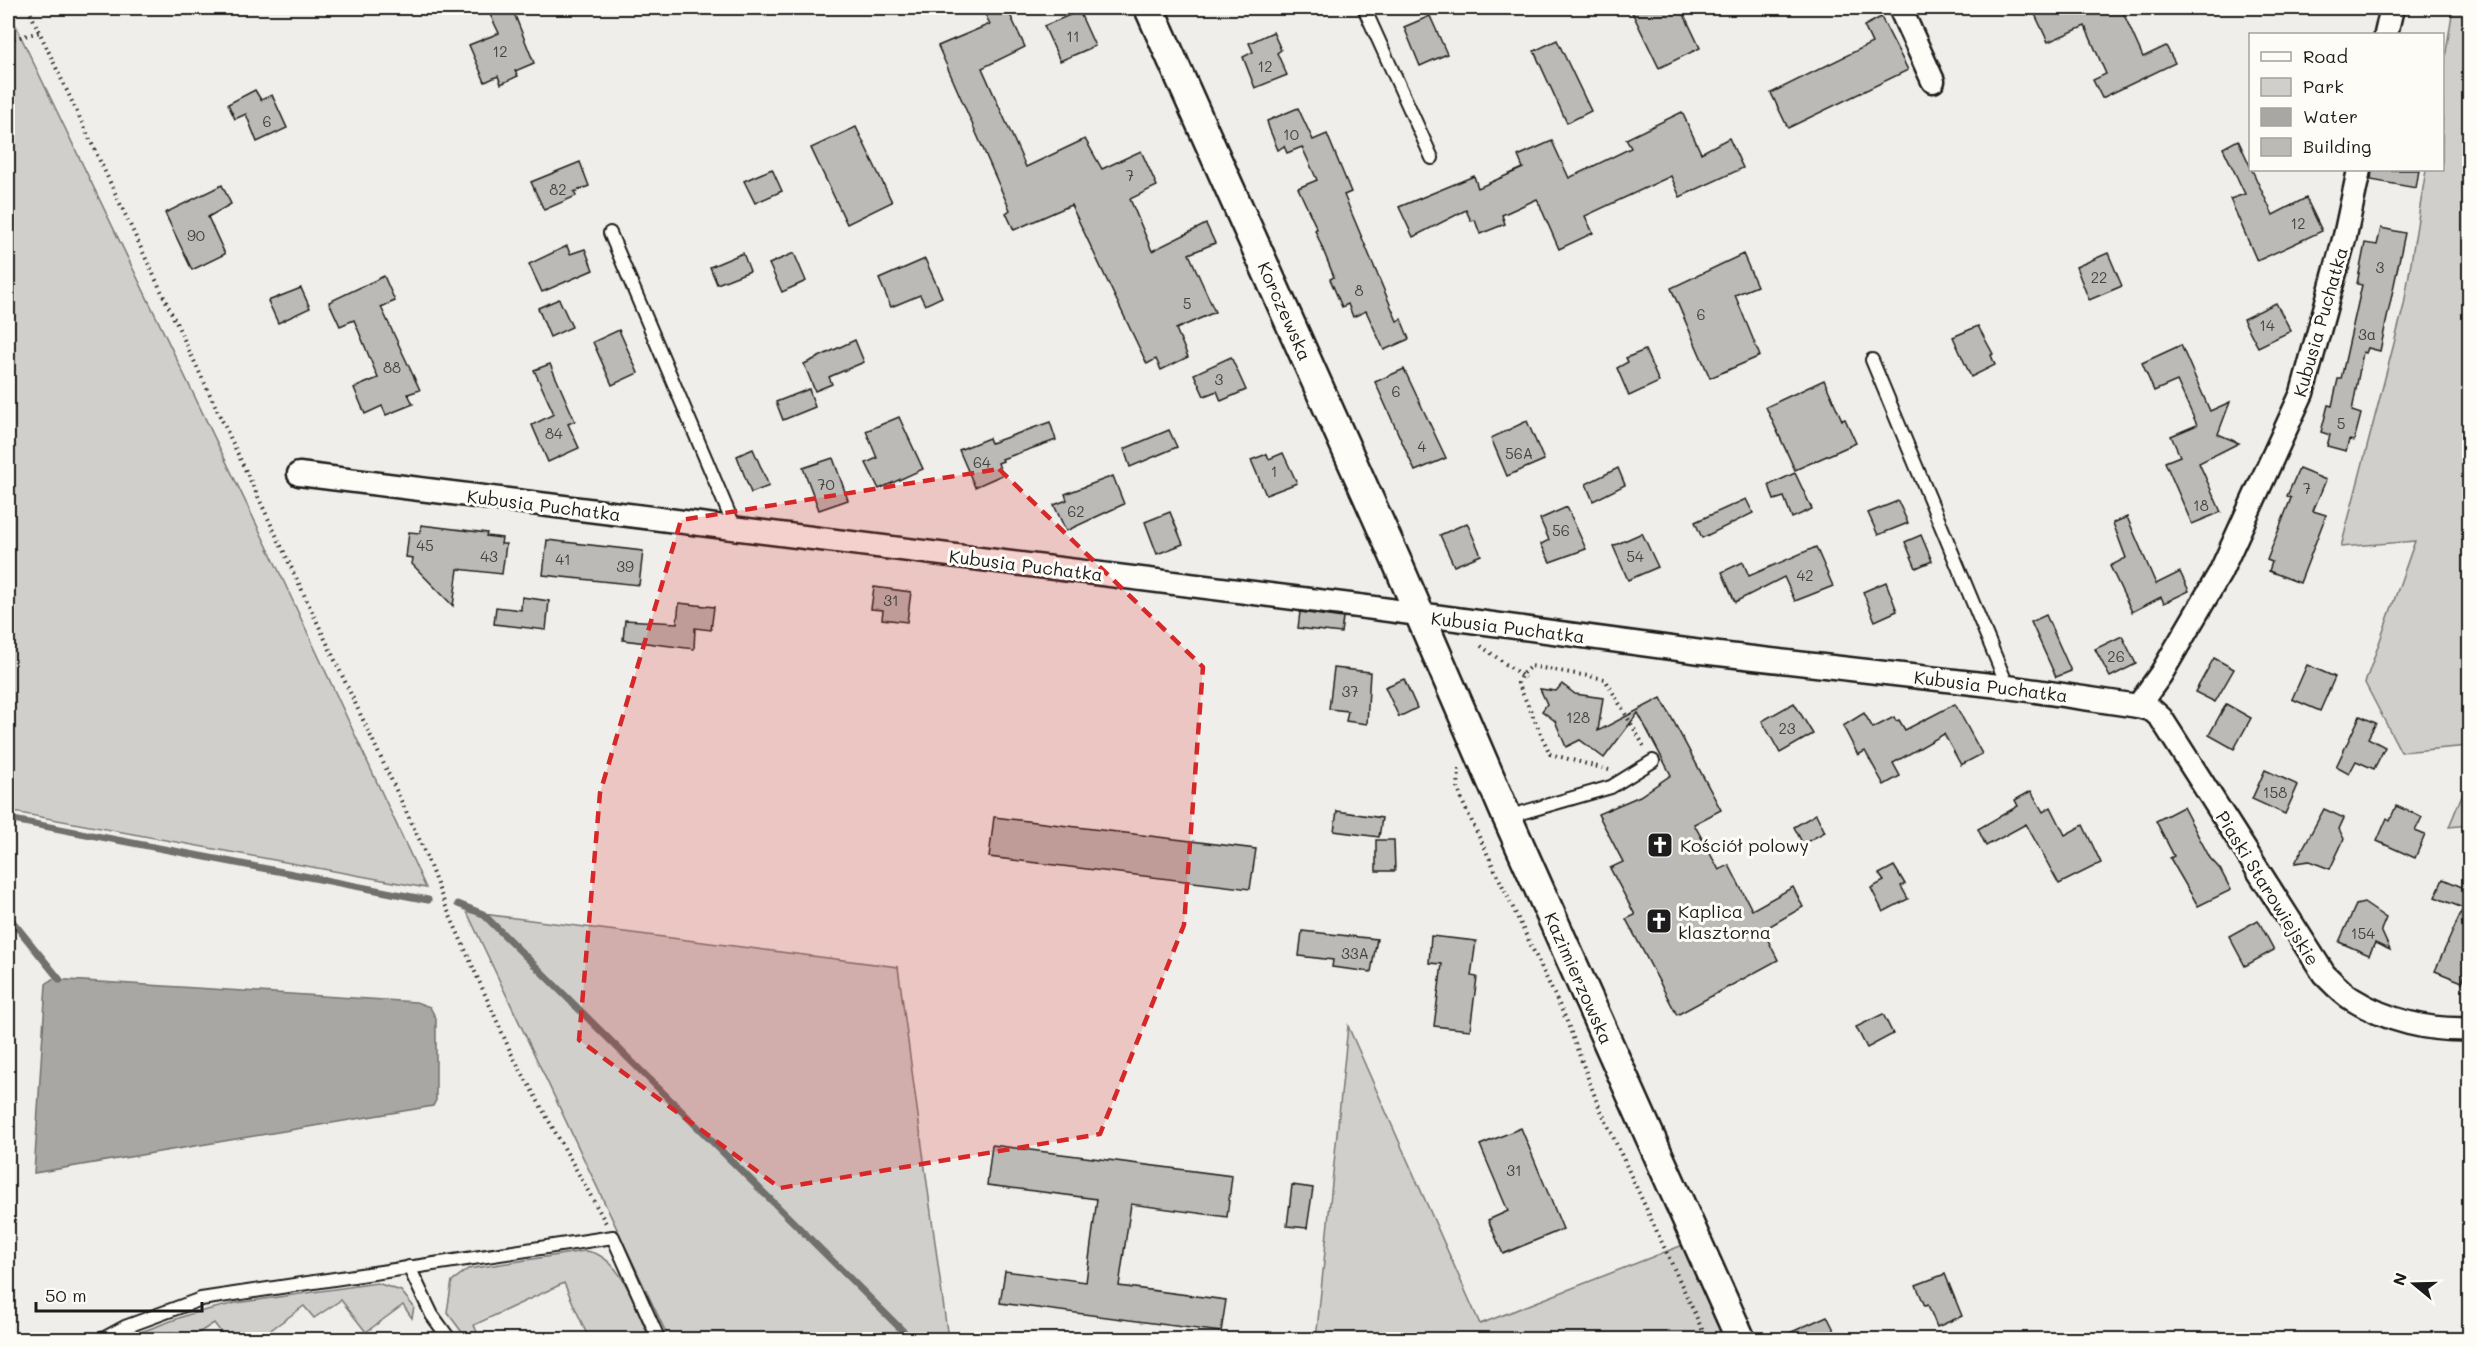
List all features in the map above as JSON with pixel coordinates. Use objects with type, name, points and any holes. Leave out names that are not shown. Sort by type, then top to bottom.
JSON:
[{"type":"street","name":"Korczewska","points":[[1149,8],[1419,616]]},
{"type":"street","points":[[1900,8],[1933,81]]},
{"type":"street","points":[[2386,33],[2392,8]]},
{"type":"street","name":"Kubusia Puchatka","points":[[299,474],[1374,608],[1419,616],[1701,652],[2008,687],[2138,706],[2162,674],[2220,573],[2302,393],[2345,236],[2359,171]]},
{"type":"street","name":"Kazimierzowska","points":[[1419,616],[1742,1340]]},
{"type":"street","name":"Piaski Starowiejskie","points":[[2138,706],[2152,710],[2161,718],[2324,975],[2351,999],[2391,1018],[2442,1030],[2469,1029]]},
{"type":"lane","points":[[1364,8],[1432,158]]},
{"type":"lane","points":[[610,233],[735,528]]},
{"type":"lane","points":[[1872,360],[2008,687]]},
{"type":"lane","points":[[1507,817],[1611,787],[1653,761]]},
{"type":"lane","points":[[101,1340],[125,1327],[201,1299],[612,1237],[659,1340]]},
{"type":"lane","points":[[409,1267],[432,1315],[450,1340]]},
{"type":"path","points":[[28,8],[420,841],[444,902],[511,1053],[612,1237]]},
{"type":"path","points":[[8,40],[40,32]]},
{"type":"path","points":[[1476,638],[1480,645],[1523,677]]},
{"type":"path","points":[[1627,775],[1550,754],[1518,683],[1531,666],[1605,679],[1653,761]]},
{"type":"path","points":[[1459,764],[1458,789],[1566,1019],[1597,1102],[1707,1340]]},
{"type":"highlighted area","points":[[999,469],[1203,667],[1184,925],[1100,1134],[780,1188],[579,1040],[600,793],[681,520]]},
{"type":"green space","points":[[2453,8],[2470,8],[2469,746],[2401,752],[2365,683],[2415,541],[2341,547],[2404,305],[2426,171],[2444,171],[2444,65]]},
{"type":"green space","points":[[8,10],[278,569],[426,888],[8,811]]},
{"type":"green space","points":[[2469,778],[2469,825],[2449,827]]},
{"type":"green space","points":[[467,912],[898,967],[948,1339],[669,1339]]},
{"type":"green space","points":[[1348,1026],[1480,1324],[1683,1245],[1726,1340],[1316,1340]]},
{"type":"green space","points":[[584,1251],[597,1254],[618,1272],[633,1299],[650,1339],[589,1339],[564,1283],[474,1325],[480,1339],[467,1339],[447,1312],[452,1281],[468,1269]]},
{"type":"green space","points":[[377,1283],[401,1291],[414,1307],[412,1318],[403,1305],[366,1332],[341,1300],[314,1318],[304,1306],[258,1339],[226,1339],[214,1323],[189,1339],[178,1339],[172,1332],[161,1339],[122,1339],[190,1314],[236,1303]]},
{"type":"water","points":[[52,979],[416,1002],[430,1007],[436,1019],[436,1100],[433,1106],[34,1173],[46,984]]},
{"type":"building","points":[[487,8],[512,8],[534,63],[515,71],[518,76],[501,84],[498,76],[485,82],[469,45],[499,33]]},
{"type":"building","points":[[982,8],[1007,8],[1025,47],[982,68],[1026,167],[1085,139],[1102,169],[1141,151],[1157,186],[1130,199],[1152,251],[1206,224],[1215,243],[1189,254],[1215,312],[1176,329],[1188,357],[1161,370],[1156,359],[1147,364],[1071,205],[1014,230],[1006,213],[1010,210],[938,46],[990,24]]},
{"type":"building","points":[[1630,8],[1681,8],[1700,48],[1659,68]]},
{"type":"building","points":[[2032,8],[2127,8],[2122,10],[2143,57],[2166,46],[2175,63],[2102,98],[2093,80],[2106,74],[2085,26],[2048,42]]},
{"type":"building","points":[[1079,11],[1095,46],[1060,61],[1044,26]]},
{"type":"building","points":[[1430,16],[1447,54],[1420,66],[1404,27]]},
{"type":"building","points":[[1881,17],[1908,70],[1788,128],[1771,93],[1872,43],[1864,26]]},
{"type":"building","points":[[1273,32],[1281,50],[1277,53],[1287,75],[1255,88],[1243,57],[1253,52],[1249,43]]},
{"type":"building","points":[[1557,40],[1591,111],[1567,123],[1534,51]]},
{"type":"building","points":[[255,90],[261,100],[272,95],[287,128],[257,142],[246,114],[235,119],[228,104]]},
{"type":"building","points":[[1298,108],[1313,140],[1327,134],[1351,192],[1344,195],[1397,321],[1401,319],[1409,339],[1384,350],[1366,311],[1353,317],[1348,304],[1342,307],[1330,279],[1334,277],[1315,230],[1317,229],[1298,188],[1317,180],[1302,147],[1287,153],[1284,146],[1278,150],[1269,128],[1267,121]]},
{"type":"building","points":[[1682,112],[1701,153],[1729,138],[1743,168],[1680,197],[1671,176],[1585,216],[1593,233],[1559,249],[1537,199],[1502,215],[1505,224],[1480,234],[1475,220],[1471,221],[1466,210],[1413,237],[1399,207],[1474,176],[1478,188],[1523,168],[1518,156],[1552,141],[1569,178],[1631,148],[1626,139]]},
{"type":"building","points":[[856,127],[892,202],[847,224],[811,148]]},
{"type":"building","points":[[2238,140],[2249,164],[2249,171],[2252,171],[2273,215],[2306,198],[2322,231],[2257,261],[2230,199],[2245,194],[2223,148]]},
{"type":"building","points":[[580,162],[589,186],[574,192],[576,196],[544,210],[531,182]]},
{"type":"building","points":[[772,169],[782,191],[755,203],[744,181]]},
{"type":"building","points":[[2372,171],[2419,171],[2416,188],[2371,180]]},
{"type":"building","points":[[222,185],[231,204],[208,217],[225,254],[192,270],[165,213]]},
{"type":"building","points":[[2381,228],[2405,233],[2380,351],[2368,348],[2366,353],[2363,352],[2352,411],[2361,414],[2354,441],[2349,440],[2346,451],[2327,446],[2330,435],[2321,432],[2328,405],[2332,406],[2338,379],[2341,379],[2362,285],[2357,284],[2365,243],[2377,245]]},
{"type":"building","points":[[567,246],[570,254],[585,249],[593,270],[542,292],[529,264]]},
{"type":"building","points":[[743,253],[750,271],[717,284],[710,267]]},
{"type":"building","points":[[794,253],[806,281],[782,292],[769,264]]},
{"type":"building","points":[[2108,253],[2122,286],[2089,300],[2076,267]]},
{"type":"building","points":[[1743,254],[1757,286],[1735,295],[1760,356],[1710,378],[1671,288]]},
{"type":"building","points":[[925,259],[942,297],[925,305],[920,295],[891,307],[879,279]]},
{"type":"building","points":[[384,276],[395,301],[381,307],[420,390],[408,394],[413,404],[386,415],[382,406],[365,414],[354,388],[378,378],[354,320],[340,326],[329,302]]},
{"type":"building","points":[[301,288],[310,308],[278,323],[268,301]]},
{"type":"building","points":[[559,299],[572,327],[550,337],[538,308]]},
{"type":"building","points":[[2276,303],[2291,331],[2258,347],[2243,319]]},
{"type":"building","points":[[1978,326],[1993,354],[1991,355],[1995,365],[1971,377],[1953,337]]},
{"type":"building","points":[[619,330],[638,373],[612,385],[593,342]]},
{"type":"building","points":[[855,340],[864,362],[829,377],[832,384],[815,391],[804,364]]},
{"type":"building","points":[[2181,345],[2210,411],[2230,402],[2218,434],[2239,443],[2199,463],[2221,512],[2192,524],[2165,462],[2180,456],[2171,436],[2197,425],[2177,381],[2154,391],[2142,363]]},
{"type":"building","points":[[1645,350],[1659,382],[1629,396],[1617,368],[1628,362],[1626,358]]},
{"type":"building","points":[[1231,357],[1246,390],[1221,401],[1217,391],[1204,396],[1194,374]]},
{"type":"building","points":[[550,364],[575,421],[568,424],[579,448],[548,462],[532,425],[554,414],[534,370]]},
{"type":"building","points":[[1404,369],[1446,458],[1415,471],[1375,382]]},
{"type":"building","points":[[1824,380],[1842,420],[1845,419],[1856,443],[1795,470],[1766,407]]},
{"type":"building","points":[[809,389],[815,407],[783,420],[776,402]]},
{"type":"building","points":[[899,417],[923,469],[879,489],[866,463],[877,458],[866,431]]},
{"type":"building","points":[[1527,421],[1544,460],[1507,476],[1491,438]]},
{"type":"building","points":[[1050,422],[1056,440],[1002,459],[1003,461],[998,463],[1002,475],[975,487],[959,450],[989,438],[991,443]]},
{"type":"building","points":[[1169,430],[1177,447],[1130,467],[1124,449]]},
{"type":"building","points":[[753,449],[769,486],[751,493],[737,456]]},
{"type":"building","points":[[1283,453],[1297,483],[1266,495],[1251,460],[1267,454],[1269,459]]},
{"type":"building","points":[[833,458],[848,500],[819,510],[803,468]]},
{"type":"building","points":[[1618,468],[1625,485],[1593,501],[1586,484]]},
{"type":"building","points":[[2299,469],[2326,480],[2313,511],[2326,515],[2300,583],[2269,571],[2272,562],[2267,560],[2291,498],[2287,496]]},
{"type":"building","points":[[1795,473],[1812,509],[1792,518],[1784,497],[1774,500],[1769,485]]},
{"type":"building","points":[[1113,476],[1124,504],[1066,531],[1054,505],[1067,500],[1065,494]]},
{"type":"building","points":[[1746,499],[1753,513],[1702,538],[1695,522]]},
{"type":"building","points":[[1898,501],[1908,523],[1878,535],[1868,513]]},
{"type":"building","points":[[1567,507],[1586,549],[1550,562],[1541,544],[1549,540],[1540,519]]},
{"type":"building","points":[[1170,512],[1183,544],[1157,554],[1145,522]]},
{"type":"building","points":[[2127,517],[2156,584],[2180,572],[2189,591],[2164,603],[2161,597],[2132,612],[2110,566],[2126,558],[2113,523]]},
{"type":"building","points":[[1467,523],[1481,555],[1454,566],[1440,535]]},
{"type":"building","points":[[421,525],[487,533],[486,536],[502,538],[501,544],[506,544],[502,574],[458,569],[453,606],[412,564],[413,558],[406,557],[409,532],[420,533]]},
{"type":"building","points":[[1642,533],[1658,567],[1628,580],[1613,546]]},
{"type":"building","points":[[1921,535],[1932,561],[1916,568],[1905,542]]},
{"type":"building","points":[[547,540],[643,551],[639,585],[543,575]]},
{"type":"building","points":[[1816,547],[1833,586],[1795,601],[1784,577],[1735,602],[1722,572],[1743,562],[1749,576]]},
{"type":"building","points":[[1886,582],[1897,611],[1875,621],[1863,592]]},
{"type":"building","points":[[874,587],[911,592],[907,622],[882,619],[883,610],[871,609]]},
{"type":"building","points":[[522,597],[549,601],[546,630],[494,624],[496,607],[521,610]]},
{"type":"building","points":[[679,603],[714,607],[711,630],[695,628],[694,649],[623,640],[625,620],[677,623]]},
{"type":"building","points":[[1300,612],[1343,618],[1341,633],[1298,628]]},
{"type":"building","points":[[2046,615],[2071,671],[2056,677],[2031,622]]},
{"type":"building","points":[[2122,636],[2136,664],[2110,677],[2095,649]]},
{"type":"building","points":[[2214,658],[2234,669],[2215,702],[2195,692]]},
{"type":"building","points":[[2307,665],[2335,677],[2320,711],[2292,699]]},
{"type":"building","points":[[1334,668],[1370,672],[1367,724],[1346,721],[1348,711],[1329,709]]},
{"type":"building","points":[[1404,679],[1417,708],[1399,717],[1385,687]]},
{"type":"building","points":[[1562,684],[1575,694],[1603,698],[1598,731],[1661,698],[1721,810],[1694,824],[1719,870],[1729,865],[1752,910],[1793,887],[1803,907],[1763,930],[1778,960],[1677,1015],[1626,919],[1635,915],[1610,868],[1623,862],[1598,814],[1640,796],[1671,775],[1638,713],[1604,758],[1580,740],[1566,747],[1555,721],[1542,711],[1547,704],[1540,689],[1556,691]]},
{"type":"building","points":[[1794,703],[1813,734],[1780,753],[1762,721]]},
{"type":"building","points":[[1955,704],[1982,754],[1961,765],[1944,734],[1893,763],[1900,776],[1884,785],[1865,751],[1858,755],[1843,726],[1864,713],[1873,728],[1894,717],[1896,721],[1899,720],[1905,730]]},
{"type":"building","points":[[2226,704],[2251,718],[2234,749],[2209,735]]},
{"type":"building","points":[[2360,716],[2376,723],[2368,738],[2385,747],[2374,769],[2356,761],[2349,774],[2336,767]]},
{"type":"building","points":[[2265,770],[2298,785],[2285,814],[2252,799]]},
{"type":"building","points":[[2031,791],[2043,812],[2051,807],[2065,835],[2083,825],[2101,863],[2059,884],[2026,824],[1986,846],[1978,829],[2018,806],[2015,800]]},
{"type":"building","points":[[2396,806],[2422,817],[2415,831],[2425,835],[2415,858],[2377,841],[2387,818],[2390,820]]},
{"type":"building","points":[[2183,807],[2210,858],[2220,869],[2231,890],[2198,906],[2170,858],[2174,856],[2156,821]]},
{"type":"building","points":[[2324,809],[2344,818],[2339,829],[2344,839],[2330,869],[2309,861],[2295,863]]},
{"type":"building","points":[[1337,811],[1382,818],[1379,837],[1334,831]]},
{"type":"building","points":[[1816,814],[1825,832],[1803,844],[1794,827]]},
{"type":"building","points":[[994,817],[1256,849],[1250,889],[989,857]]},
{"type":"building","points":[[1376,840],[1394,840],[1395,871],[1376,871]]},
{"type":"building","points":[[1894,866],[1905,884],[1901,886],[1908,899],[1883,912],[1871,888],[1884,881],[1879,874]]},
{"type":"building","points":[[2443,879],[2469,890],[2469,964],[2462,982],[2435,971],[2463,908],[2435,897]]},
{"type":"building","points":[[2364,903],[2386,918],[2381,930],[2390,950],[2375,943],[2369,955],[2339,942],[2356,905]]},
{"type":"building","points":[[2258,920],[2274,950],[2245,966],[2229,936]]},
{"type":"building","points":[[1302,931],[1377,939],[1371,972],[1332,967],[1333,960],[1299,956]]},
{"type":"building","points":[[1431,936],[1476,941],[1471,976],[1477,977],[1470,1030],[1434,1026],[1442,964],[1429,963]]},
{"type":"building","points":[[1883,1014],[1893,1034],[1867,1048],[1856,1027]]},
{"type":"building","points":[[1521,1128],[1563,1229],[1503,1254],[1488,1220],[1508,1211],[1480,1145]]},
{"type":"building","points":[[992,1145],[1232,1176],[1227,1217],[1131,1204],[1119,1286],[1226,1300],[1221,1332],[1000,1303],[1005,1271],[1086,1282],[1097,1199],[987,1185]]},
{"type":"building","points":[[1292,1185],[1313,1188],[1307,1228],[1287,1226]]},
{"type":"building","points":[[1945,1274],[1962,1316],[1937,1327],[1916,1285]]},
{"type":"building","points":[[1827,1316],[1839,1340],[1774,1340]]},
{"type":"waterway","points":[[8,819],[428,900]]},
{"type":"waterway","points":[[458,904],[483,914],[912,1340]]},
{"type":"waterway","points":[[8,916],[60,980]]},
{"type":"place","name":"Kościół polowy","points":[[1660,845]]},
{"type":"place","name":"Kaplica klasztorna","points":[[1659,921]]}]
